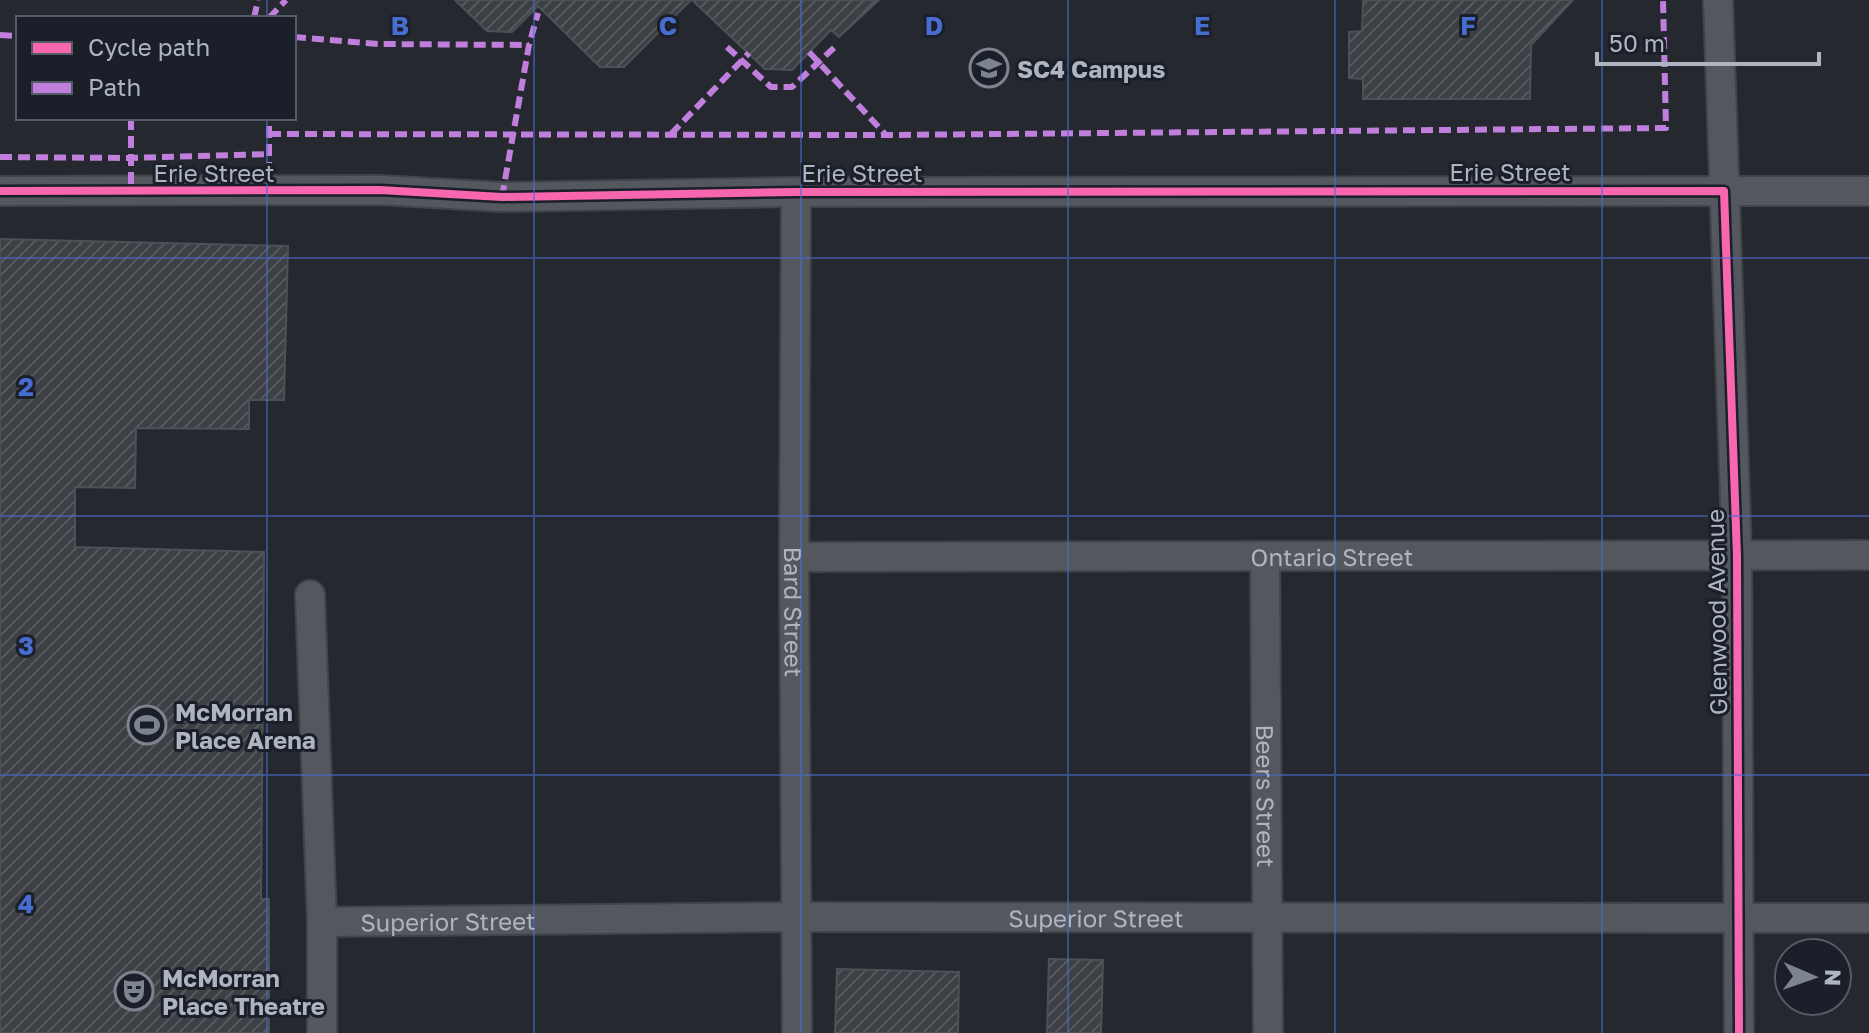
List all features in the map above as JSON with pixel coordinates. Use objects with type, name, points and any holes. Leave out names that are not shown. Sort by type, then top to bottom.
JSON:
[{"type":"street","name":"Glenwood Avenue","points":[[1718,0],[1737,556],[1739,1033]]},
{"type":"street","name":"Erie Street","points":[[0,191],[380,190],[502,197],[796,192],[1869,191]]},
{"type":"street","name":"Bard Street","points":[[796,192],[794,557],[797,1033]]},
{"type":"street","name":"Ontario Street","points":[[794,557],[1869,555]]},
{"type":"street","name":"Beers Street","points":[[1265,558],[1268,1033]]},
{"type":"street","points":[[310,595],[322,922],[322,1033]]},
{"type":"street","name":"Superior Street","points":[[322,922],[797,917],[1869,918]]},
{"type":"building","points":[[455,0],[691,0],[624,67],[600,67],[538,6],[512,32],[487,31]]},
{"type":"building","points":[[692,0],[879,0],[839,37],[831,30],[792,70],[765,69]]},
{"type":"building","points":[[1363,0],[1573,0],[1531,45],[1530,99],[1363,99],[1363,79],[1349,78],[1349,32],[1362,31]]},
{"type":"building","points":[[0,239],[288,246],[284,400],[249,400],[249,429],[136,428],[135,488],[75,487],[75,547],[264,552],[261,899],[269,899],[269,1033],[0,1033]]},
{"type":"building","points":[[1049,959],[1103,960],[1101,1033],[1047,1033]]},
{"type":"building","points":[[837,969],[959,972],[958,1033],[835,1033]]},
{"type":"marked path","points":[[254,16],[258,0]]},
{"type":"marked path","points":[[271,16],[286,0]]},
{"type":"marked path","points":[[269,134],[886,135],[1666,128],[1663,0]]},
{"type":"marked path","points":[[502,197],[529,45],[538,13]]},
{"type":"marked path","points":[[0,35],[16,36]]},
{"type":"marked path","points":[[296,37],[379,44],[529,45]]},
{"type":"marked path","points":[[727,47],[771,87],[792,87],[837,45]]},
{"type":"marked path","points":[[809,52],[886,135]]},
{"type":"marked path","points":[[671,134],[749,53]]},
{"type":"marked path","points":[[131,120],[131,192]]},
{"type":"marked path","points":[[269,120],[269,192]]},
{"type":"marked path","points":[[0,157],[130,158],[269,154]]},
{"type":"cycle path","points":[[0,191],[380,190],[502,197],[796,192],[1724,191],[1737,556],[1739,1033]]},
{"type":"place","name":"SC4 Campus","points":[[989,68]]},
{"type":"place","name":"McMorran Place Arena","points":[[147,725]]},
{"type":"place","name":"McMorran Place Theatre","points":[[134,991]]}]
